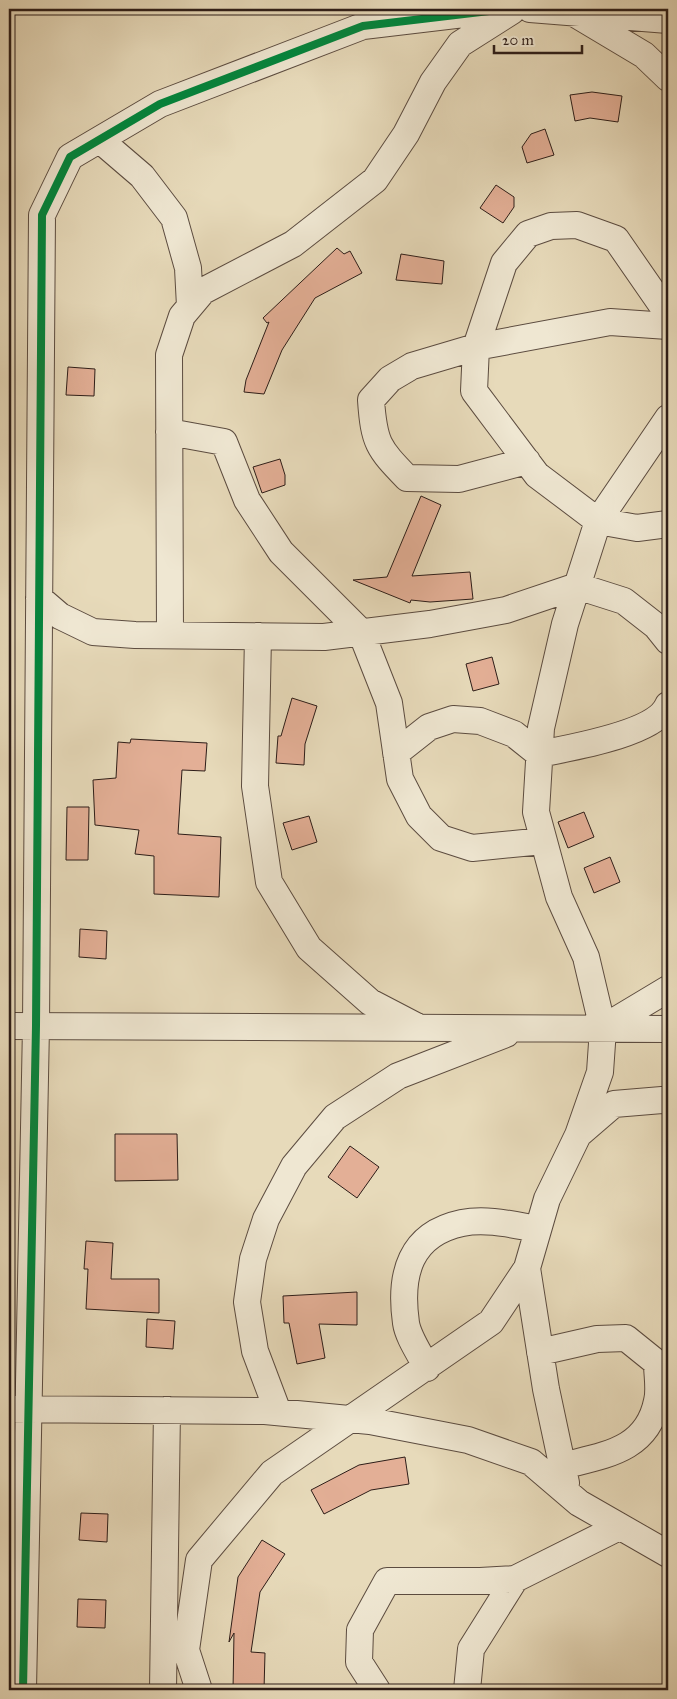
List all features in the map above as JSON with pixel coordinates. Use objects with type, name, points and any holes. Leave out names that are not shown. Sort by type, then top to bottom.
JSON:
[{"type":"street","points":[[23,1690],[19,1409],[36,1026],[42,215],[70,158],[160,104],[363,26],[506,9]]},
{"type":"street","points":[[170,635],[169,355],[182,316],[203,291],[293,244],[375,180],[406,134],[433,82],[460,44],[514,9]]},
{"type":"street","points":[[530,9],[668,20]]},
{"type":"street","points":[[572,12],[644,54],[668,78]]},
{"type":"street","points":[[100,140],[142,176],[174,218],[188,268],[190,306]]},
{"type":"street","points":[[668,314],[616,239],[577,225],[551,226],[528,234],[504,263],[476,347],[474,391],[537,475],[598,521],[637,528],[668,524]]},
{"type":"street","points":[[526,461],[459,479],[407,478],[381,451],[373,425],[371,400],[390,379],[412,366],[476,347],[610,322],[668,326]]},
{"type":"street","points":[[198,1690],[186,1650],[199,1560],[272,1473],[348,1419],[427,1368],[492,1322],[527,1268],[548,1200],[578,1135],[600,1072],[603,1028],[586,957],[559,897],[536,812],[544,718],[565,624],[598,521],[668,418]]},
{"type":"street","points":[[169,432],[224,442],[247,500],[281,552],[361,632],[389,703],[400,779],[419,816],[441,838],[472,848],[543,840]]},
{"type":"street","points":[[39,598],[60,616],[93,632],[324,637],[430,624],[506,610],[577,586],[624,601],[656,626],[668,641]]},
{"type":"street","points":[[258,636],[255,786],[269,882],[309,948],[370,1002],[419,1028]]},
{"type":"street","points":[[396,753],[428,727],[453,719],[480,721],[514,734],[540,754],[594,743],[632,732],[666,711],[668,705]]},
{"type":"street","points":[[603,1028],[668,989]]},
{"type":"street","points":[[9,1026],[668,1029]]},
{"type":"street","points":[[278,1412],[255,1351],[246,1302],[252,1259],[266,1219],[294,1166],[336,1117],[398,1076],[521,1028]]},
{"type":"street","points":[[578,1135],[614,1104],[668,1101]]},
{"type":"street","points":[[427,1368],[406,1324],[406,1282],[411,1257],[425,1238],[463,1223],[500,1223],[538,1230]]},
{"type":"street","points":[[527,1268],[540,1352],[568,1494]]},
{"type":"street","points":[[540,1352],[597,1339],[626,1338],[657,1362],[658,1400],[647,1430],[622,1450],[562,1466]]},
{"type":"street","points":[[19,1409],[278,1412],[370,1421],[468,1440],[531,1462],[579,1503],[668,1554]]},
{"type":"street","points":[[163,1690],[166,1410]]},
{"type":"street","points":[[376,1690],[359,1662],[360,1630],[387,1581],[480,1582],[515,1579],[619,1527]]},
{"type":"street","points":[[467,1690],[472,1650],[515,1579]]},
{"type":"building","points":[[592,92],[622,96],[618,122],[590,118],[575,121],[570,95]]},
{"type":"building","points":[[545,129],[554,155],[527,163],[522,147],[531,134]]},
{"type":"building","points":[[496,185],[514,197],[514,207],[503,223],[480,208]]},
{"type":"building","points":[[337,248],[344,254],[350,251],[362,273],[315,298],[282,350],[264,394],[244,392],[246,380],[269,322],[267,323],[263,318]]},
{"type":"building","points":[[401,254],[444,261],[442,284],[396,280]]},
{"type":"building","points":[[68,367],[95,369],[94,396],[66,395]]},
{"type":"building","points":[[280,459],[285,475],[285,485],[262,493],[253,467]]},
{"type":"building","points":[[421,496],[441,505],[412,576],[470,572],[473,599],[430,602],[411,600],[410,603],[353,580],[387,577]]},
{"type":"building","points":[[492,657],[499,684],[473,691],[466,664]]},
{"type":"building","points":[[292,698],[317,706],[305,744],[304,765],[276,763],[278,736],[281,736]]},
{"type":"building","points":[[131,739],[207,743],[205,771],[182,770],[178,834],[221,837],[219,897],[154,894],[154,856],[135,854],[139,830],[95,825],[93,780],[116,778],[118,742],[130,743]]},
{"type":"building","points":[[67,807],[89,807],[88,860],[66,860]]},
{"type":"building","points":[[584,812],[594,837],[568,848],[558,822]]},
{"type":"building","points":[[309,816],[317,842],[292,850],[283,823]]},
{"type":"building","points":[[610,857],[620,882],[594,893],[584,868]]},
{"type":"building","points":[[80,929],[107,931],[106,959],[79,957]]},
{"type":"building","points":[[115,1134],[177,1134],[178,1180],[115,1181]]},
{"type":"building","points":[[350,1146],[379,1167],[357,1198],[328,1177]]},
{"type":"building","points":[[86,1241],[113,1243],[111,1279],[159,1279],[159,1313],[86,1309],[88,1269],[84,1269]]},
{"type":"building","points":[[357,1292],[357,1325],[319,1324],[325,1358],[297,1364],[289,1323],[284,1323],[283,1296]]},
{"type":"building","points":[[147,1319],[175,1321],[173,1349],[146,1347]]},
{"type":"building","points":[[405,1457],[409,1484],[371,1490],[324,1514],[311,1490],[359,1465]]},
{"type":"building","points":[[81,1513],[108,1514],[107,1542],[79,1540]]},
{"type":"building","points":[[262,1540],[285,1554],[260,1592],[251,1652],[265,1653],[264,1690],[233,1690],[234,1633],[229,1642],[238,1577]]},
{"type":"building","points":[[78,1599],[106,1600],[105,1628],[77,1627]]},
{"type":"cycle path","points":[[23,1690],[36,1026],[42,215],[70,157],[160,104],[363,26],[506,9]]}]
